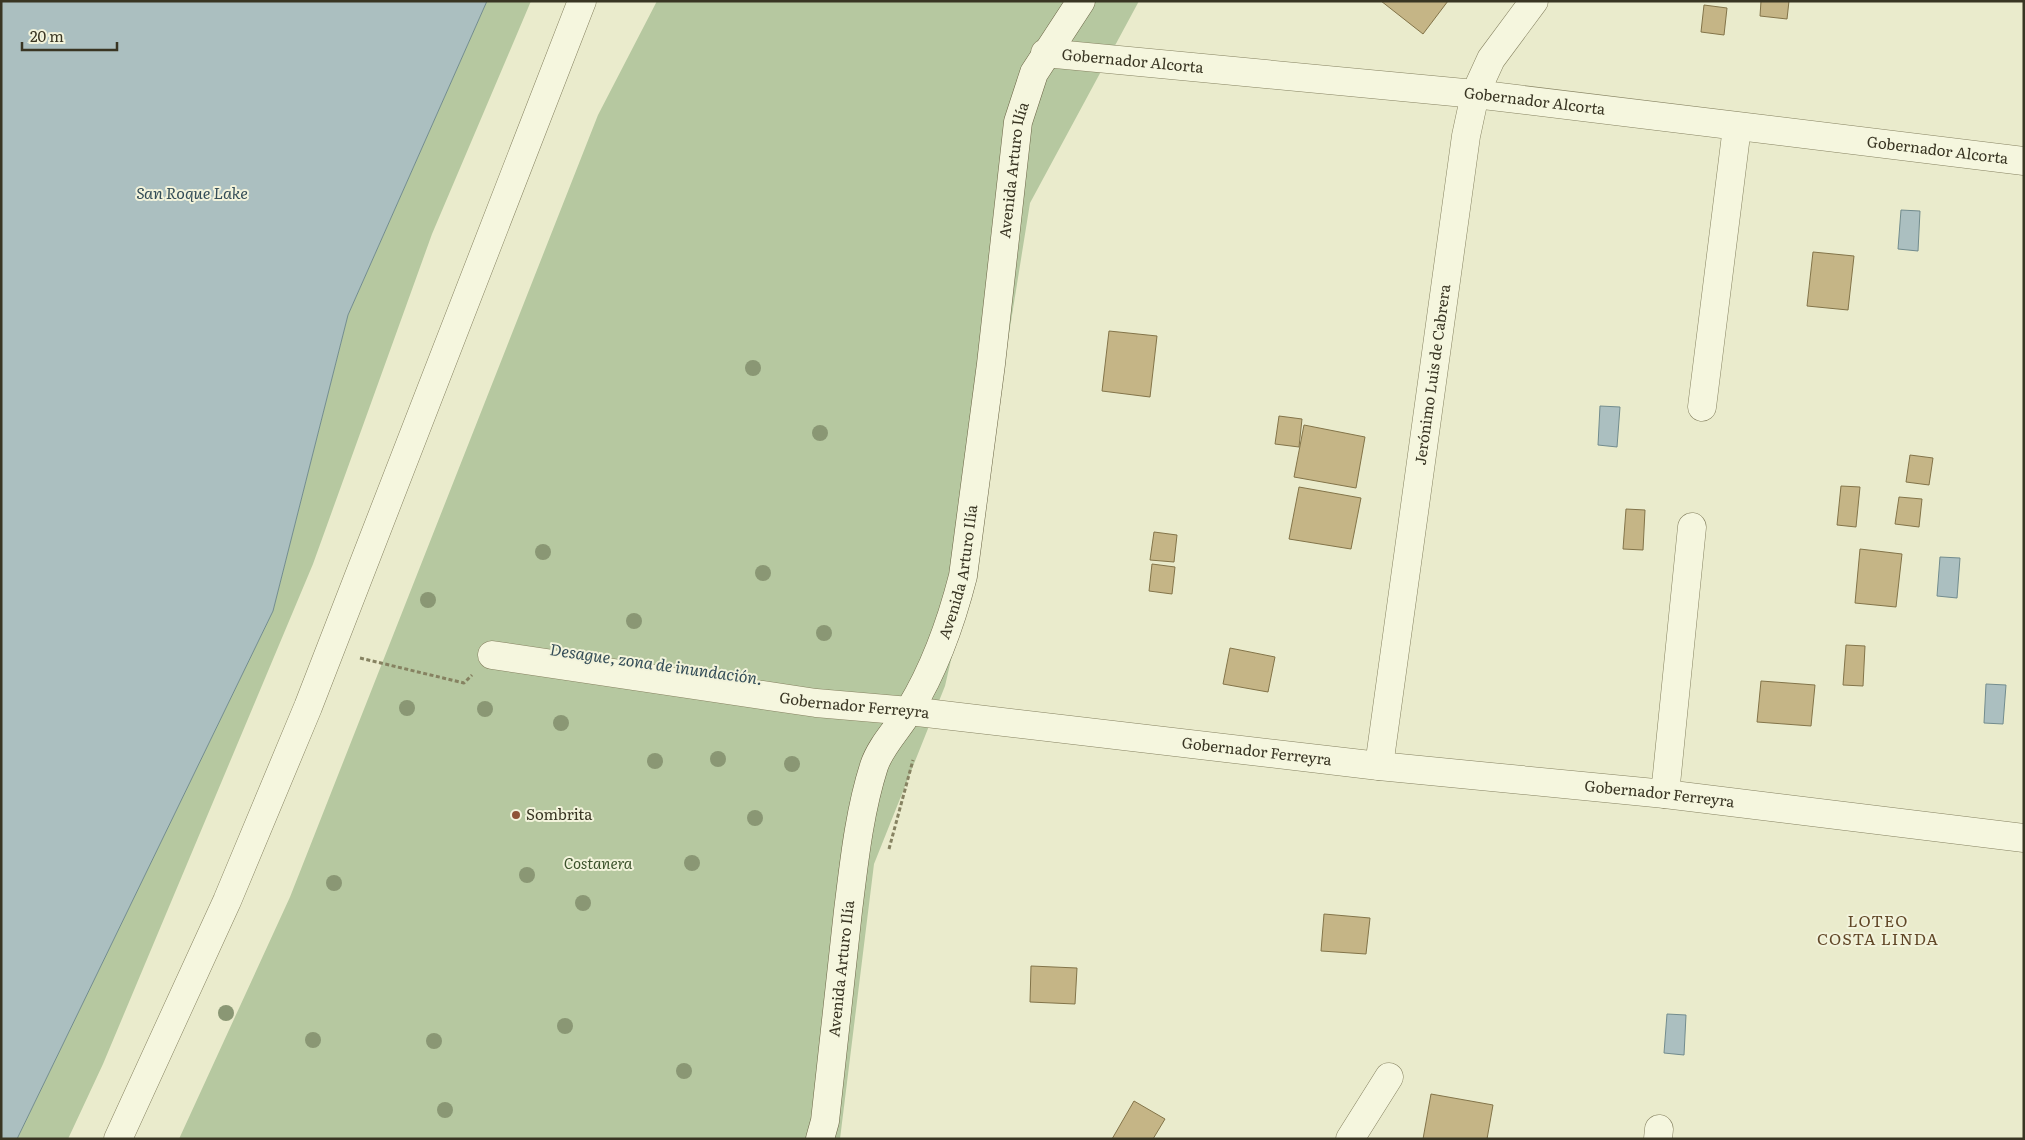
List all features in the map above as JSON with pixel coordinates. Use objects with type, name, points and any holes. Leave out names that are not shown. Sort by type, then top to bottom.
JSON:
[{"type":"street","points":[[118,1139],[227,901],[308,706],[328,650],[436,381],[582,1]]},
{"type":"street","name":"Avenida Arturo Ilía","points":[[820,1139],[826,1113],[856,846],[865,801],[875,764],[884,746],[917,712],[927,680],[954,610],[963,576],[988,383],[1018,122],[1034,73],[1045,53],[1081,1]]},
{"type":"street","name":"Jerónimo Luis de Cabrera","points":[[1379,766],[1466,136],[1475,94],[1491,59],[1534,1]]},
{"type":"street","name":"Gobernador Alcorta","points":[[1045,53],[1475,94],[2024,161]]},
{"type":"street","points":[[1702,407],[1737,127]]},
{"type":"street","points":[[1665,794],[1692,527]]},
{"type":"street","name":"Gobernador Ferreyra","points":[[492,655],[816,703],[917,712],[1379,766],[1665,794],[2024,838]]},
{"type":"street","points":[[1350,1139],[1390,1077]]},
{"type":"path","points":[[328,650],[464,683],[492,655]]},
{"type":"path","points":[[887,855],[917,712]]},
{"type":"green space","points":[[487,1],[531,1],[432,234],[313,564],[103,1064],[68,1139],[17,1139],[273,611],[348,315]]},
{"type":"green space","name":"Costanera","points":[[657,1],[1139,1],[1030,203],[970,577],[945,686],[874,864],[840,1139],[179,1139],[290,897],[598,115]]},
{"type":"water","name":"San Roque Lake","points":[[1,1],[487,1],[348,315],[273,611],[17,1139],[1,1139]]},
{"type":"water","points":[[1901,210],[1920,211],[1918,251],[1898,249]]},
{"type":"water","points":[[1600,406],[1620,407],[1617,447],[1598,445]]},
{"type":"water","points":[[1940,557],[1960,558],[1957,598],[1937,596]]},
{"type":"water","points":[[1986,684],[2006,685],[2003,724],[1984,723]]},
{"type":"water","points":[[1667,1014],[1686,1015],[1684,1055],[1664,1053]]},
{"type":"building","points":[[1381,1],[1448,1],[1423,34]]},
{"type":"building","points":[[1761,1],[1789,1],[1787,19],[1760,16]]},
{"type":"building","points":[[1704,5],[1727,8],[1724,35],[1701,32]]},
{"type":"building","points":[[1813,252],[1854,256],[1848,310],[1807,306]]},
{"type":"building","points":[[1109,331],[1157,336],[1150,397],[1102,391]]},
{"type":"building","points":[[1279,416],[1302,419],[1299,447],[1275,444]]},
{"type":"building","points":[[1304,425],[1365,437],[1356,488],[1294,477]]},
{"type":"building","points":[[1910,455],[1933,458],[1929,485],[1906,482]]},
{"type":"building","points":[[1841,486],[1860,487],[1856,527],[1837,525]]},
{"type":"building","points":[[1299,487],[1361,498],[1351,549],[1289,539]]},
{"type":"building","points":[[1899,497],[1922,499],[1919,527],[1895,524]]},
{"type":"building","points":[[1626,509],[1645,510],[1643,550],[1623,549]]},
{"type":"building","points":[[1154,532],[1177,535],[1174,562],[1150,560]]},
{"type":"building","points":[[1860,549],[1902,554],[1896,607],[1855,603]]},
{"type":"building","points":[[1152,564],[1175,567],[1172,594],[1149,591]]},
{"type":"building","points":[[1846,645],[1865,646],[1863,686],[1843,685]]},
{"type":"building","points":[[1230,648],[1275,657],[1268,692],[1223,684]]},
{"type":"building","points":[[1761,681],[1815,685],[1811,726],[1757,722]]},
{"type":"building","points":[[1324,914],[1370,918],[1366,954],[1321,951]]},
{"type":"building","points":[[1031,966],[1077,968],[1075,1004],[1030,1002]]},
{"type":"building","points":[[1431,1094],[1493,1105],[1487,1139],[1423,1139]]},
{"type":"building","points":[[1134,1101],[1165,1119],[1153,1139],[1112,1139]]},
{"type":"place","name":"Sombrita","points":[[516,815]]},
{"type":"district","name":"LOTEO COSTA LINDA","points":[[1878,930]]},
{"type":"water label","name":"Desague, zona de inundación.","points":[[656,664]]}]
